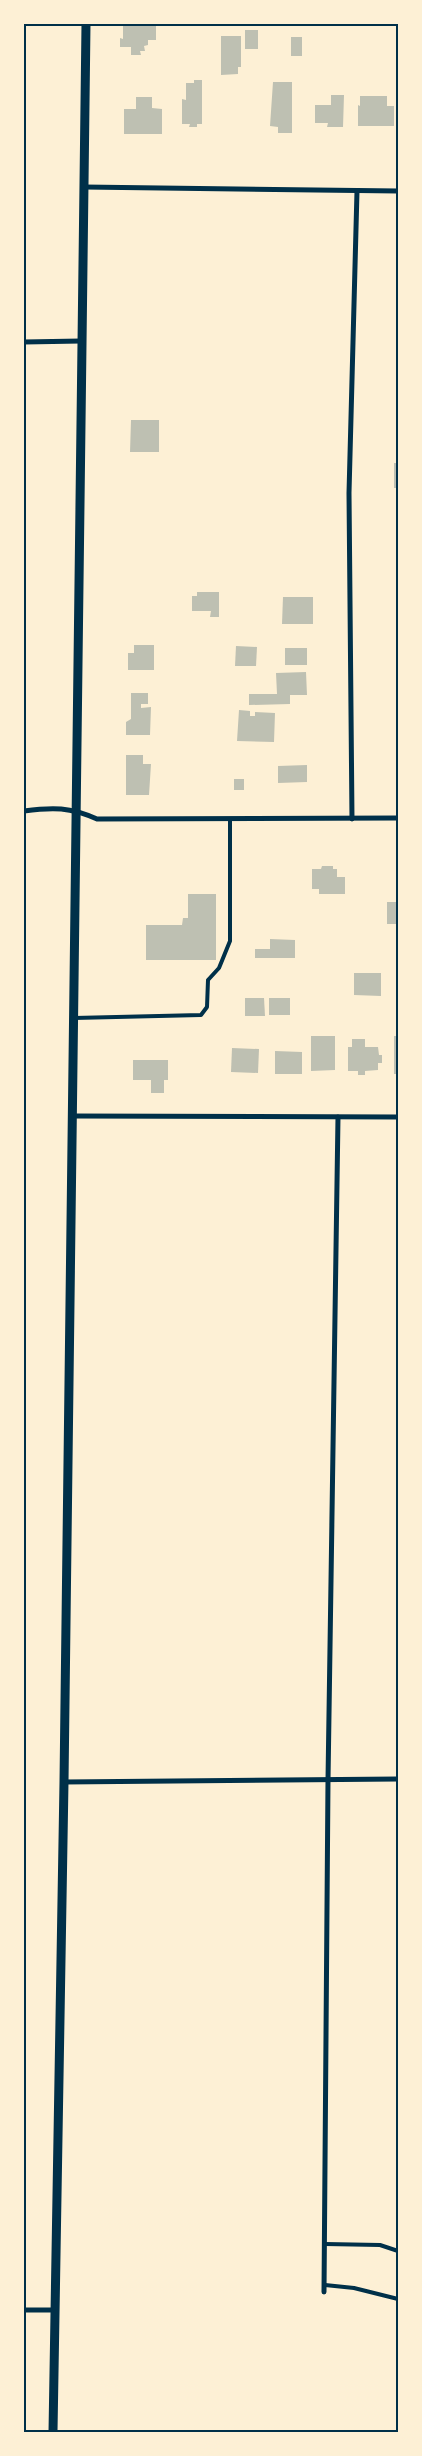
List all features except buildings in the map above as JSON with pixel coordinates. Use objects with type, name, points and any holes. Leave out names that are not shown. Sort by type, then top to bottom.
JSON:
[{"type":"street","points":[[53,2432],[64,1782],[86,24]]},
{"type":"street","points":[[84,187],[398,191]]},
{"type":"street","points":[[352,819],[349,493],[357,191]]},
{"type":"street","points":[[24,342],[81,341]]},
{"type":"street","points":[[24,812],[40,809],[76,810],[97,819],[398,818]]},
{"type":"street","points":[[73,1116],[398,1117]]},
{"type":"street","points":[[324,2292],[328,1780],[338,1117]]},
{"type":"street","points":[[64,1782],[398,1779]]},
{"type":"street","points":[[24,2310],[55,2310]]},
{"type":"lane","points":[[74,1018],[201,1015],[207,1007],[208,980],[219,968],[230,941],[230,819]]},
{"type":"lane","points":[[324,2244],[380,2245],[398,2251]]},
{"type":"lane","points":[[325,2284],[354,2288],[398,2299]]}]
